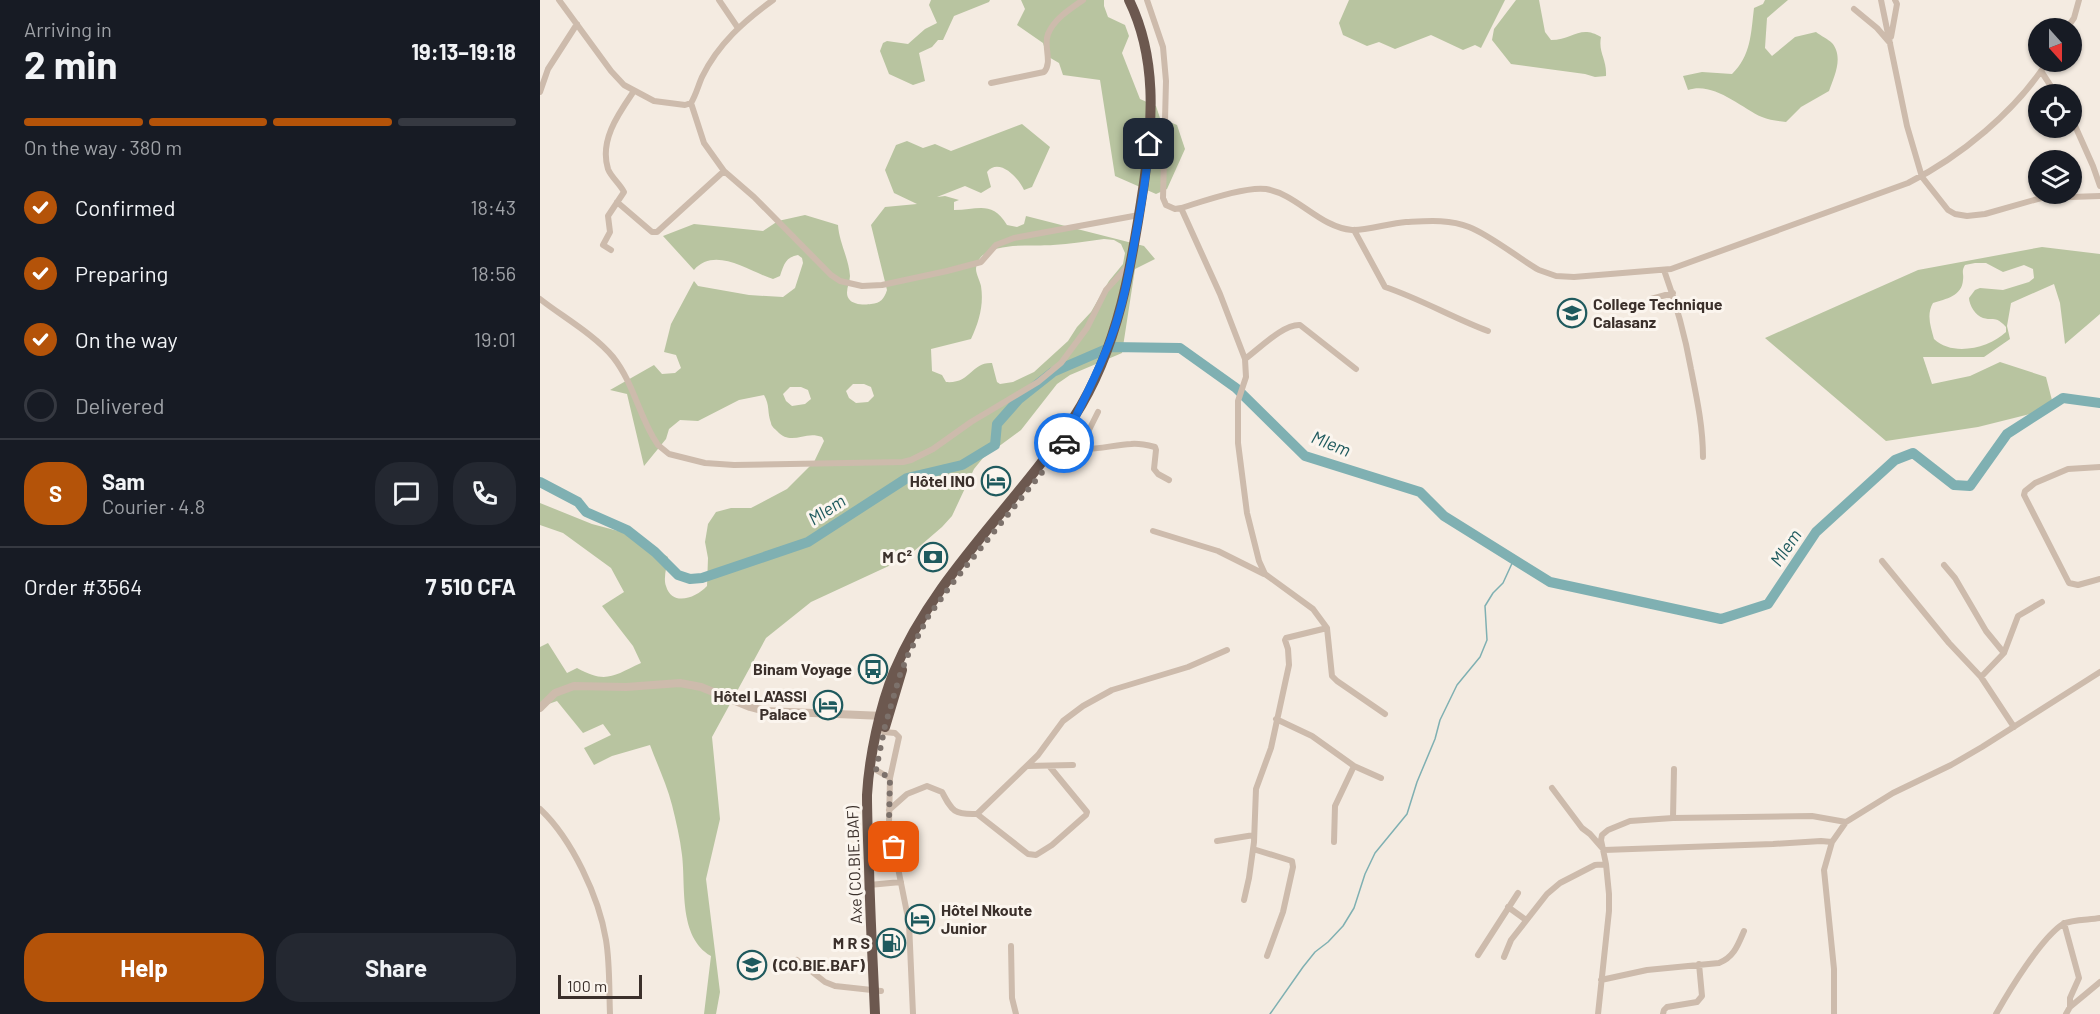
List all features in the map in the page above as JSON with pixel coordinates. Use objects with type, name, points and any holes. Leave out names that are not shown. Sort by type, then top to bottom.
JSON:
[{"type":"highway","points":[[884,716],[908,655],[935,602],[1059,444],[1092,385],[1111,339],[1130,263],[1148,158],[1150,68],[1143,39],[1129,0]]},
{"type":"highway","name":"Axe (CO.BIE.BAF)","points":[[872,884],[876,770],[884,732],[884,716]]},
{"type":"highway","name":"Axe (CO.BIE.BAF)","points":[[875,1014],[877,991],[868,791],[884,716]]},
{"type":"highway","name":"Axe (CO.BIE.BAF)","points":[[877,991],[882,1014]]},
{"type":"street","points":[[559,0],[618,80],[634,91],[660,103],[685,105],[691,103]]},
{"type":"street","points":[[719,0],[738,27]]},
{"type":"street","points":[[773,0],[738,27],[712,60],[691,103],[704,143],[724,171],[831,275],[862,286],[894,284],[981,262],[996,245],[1014,238],[1139,215]]},
{"type":"street","points":[[991,83],[1044,72],[1047,69],[1047,35],[1056,22],[1083,0]]},
{"type":"street","points":[[1147,0],[1163,47],[1166,81],[1162,198],[1166,206],[1181,208],[1262,189],[1284,196],[1334,225],[1354,230],[1404,222],[1448,222],[1469,227],[1549,274],[1574,277],[1664,270],[1878,196],[1922,177],[2000,118],[2040,72]]},
{"type":"street","points":[[1881,0],[1907,126],[1922,177],[1948,210],[1967,216],[1985,214],[2041,198],[2100,196]]},
{"type":"street","points":[[1890,44],[1896,0]]},
{"type":"street","points":[[2074,18],[2079,0]]},
{"type":"street","points":[[1854,9],[1877,28],[1890,44]]},
{"type":"street","points":[[540,92],[548,69],[577,24]]},
{"type":"street","points":[[611,250],[604,247],[604,242],[610,232],[608,216],[624,192],[609,171],[607,146],[612,126],[634,91]]},
{"type":"street","points":[[2081,138],[2100,186]]},
{"type":"street","points":[[617,202],[652,232],[657,232],[724,171]]},
{"type":"street","points":[[1181,208],[1220,294],[1245,359],[1246,377],[1238,401],[1238,443],[1247,513],[1254,545],[1264,574]]},
{"type":"street","points":[[1354,230],[1385,287],[1410,295],[1456,319],[1488,331]]},
{"type":"street","points":[[540,299],[612,356],[626,377],[652,437],[669,454],[698,462],[734,465],[903,462],[933,449],[971,422],[1051,372],[1061,363],[1082,335],[1106,290],[1130,263]]},
{"type":"street","points":[[1664,270],[1688,345],[1701,421],[1703,457]]},
{"type":"street","points":[[1651,298],[1673,293]]},
{"type":"street","points":[[1245,359],[1285,329],[1293,325],[1300,325],[1356,369]]},
{"type":"street","points":[[1080,448],[1098,412]]},
{"type":"street","points":[[1059,444],[1096,449],[1134,443],[1155,447],[1154,469],[1169,480]]},
{"type":"street","points":[[2100,467],[2068,469],[2035,483],[2025,491],[2024,495],[2069,584],[2078,585],[2100,579]]},
{"type":"street","points":[[1153,531],[1218,551],[1281,584],[1313,609],[1327,628],[1332,676],[1385,714]]},
{"type":"street","points":[[1882,561],[1949,643],[1981,677],[2014,727]]},
{"type":"street","points":[[1944,565],[1955,578],[1986,631],[2004,653]]},
{"type":"street","points":[[1981,677],[2004,653],[2018,616],[2042,602]]},
{"type":"street","points":[[1244,900],[1253,849],[1256,789],[1271,748],[1289,665],[1286,638],[1327,628]]},
{"type":"street","points":[[889,810],[907,794],[927,786],[942,792],[953,811],[966,815],[977,814],[1027,766],[1063,721],[1083,706],[1112,690],[1188,667],[1227,650]]},
{"type":"street","points":[[1834,1014],[1834,969],[1824,870],[1832,842],[1846,822],[1893,793],[1951,765],[2100,672]]},
{"type":"street","points":[[540,708],[555,693],[574,686],[626,687],[680,683],[701,687],[765,711],[884,716]]},
{"type":"street","points":[[1276,719],[1312,736],[1354,766],[1381,778]]},
{"type":"street","points":[[884,732],[895,733],[899,737],[890,778],[889,810],[891,836],[909,923],[913,1014]]},
{"type":"street","points":[[1027,766],[1073,765]]},
{"type":"street","points":[[1334,842],[1335,806],[1354,766]]},
{"type":"street","points":[[977,814],[1028,854],[1036,855],[1046,849],[1087,812],[1050,767]]},
{"type":"street","points":[[1672,818],[1674,769]]},
{"type":"street","points":[[876,770],[890,778]]},
{"type":"street","points":[[1552,788],[1582,828],[1604,850]]},
{"type":"street","points":[[540,809],[553,822],[567,844],[598,909],[606,941],[610,1014]]},
{"type":"street","points":[[1598,1014],[1609,911],[1606,864],[1601,840],[1602,835],[1608,830],[1630,821],[1672,818],[1812,816],[1846,822]]},
{"type":"street","points":[[1217,841],[1254,835]]},
{"type":"street","points":[[1604,850],[1832,842]]},
{"type":"street","points":[[1253,849],[1286,858],[1292,861],[1293,867],[1283,912],[1267,956]]},
{"type":"street","points":[[1503,957],[1511,940],[1547,894],[1560,883],[1595,865],[1606,864]]},
{"type":"street","points":[[872,884],[901,882]]},
{"type":"street","points":[[1478,955],[1518,893]]},
{"type":"street","points":[[1508,907],[1526,920]]},
{"type":"street","points":[[1996,1014],[2011,987],[2048,939],[2064,923],[2100,918]]},
{"type":"street","points":[[2064,923],[2079,978],[2070,998],[2070,1007]]},
{"type":"street","points":[[1601,980],[1647,970],[1719,963],[1733,955],[1744,932]]},
{"type":"street","points":[[1011,946],[1012,998],[1016,1014]]},
{"type":"street","points":[[797,960],[829,984],[877,991]]},
{"type":"street","points":[[1663,1014],[1667,1007],[1701,1000],[1699,964]]},
{"type":"street","points":[[2066,1014],[2070,1007],[2100,982]]},
{"type":"green space","points":[[931,0],[990,0],[954,16],[943,40],[938,40],[932,47],[919,53],[925,81],[913,85],[889,74],[880,51],[883,43],[887,41],[908,44],[925,29],[937,23],[929,5]]},
{"type":"green space","points":[[1021,0],[1104,0],[1108,17],[1125,25],[1129,36],[1122,53],[1140,99],[1156,106],[1160,118],[1177,125],[1185,149],[1167,189],[1156,194],[1115,176],[1100,80],[1063,75],[1059,63],[1047,56],[1043,43],[1017,25],[1025,9]]},
{"type":"green space","points":[[1349,0],[1505,0],[1481,48],[1475,45],[1463,50],[1431,35],[1395,49],[1379,42],[1367,46],[1343,35],[1339,23]]},
{"type":"green space","points":[[1516,0],[1539,0],[1545,32],[1551,40],[1582,32],[1594,33],[1601,37],[1606,76],[1595,77],[1511,64],[1492,40],[1494,29]]},
{"type":"green space","points":[[1765,0],[1788,0],[1767,18],[1765,48],[1772,56],[1795,37],[1816,32],[1832,43],[1837,54],[1837,67],[1829,91],[1801,107],[1786,122],[1762,117],[1717,92],[1697,88],[1688,90],[1683,76],[1702,72],[1732,74],[1747,52],[1754,8],[1763,4]]},
{"type":"green space","points":[[1022,124],[1050,147],[1032,187],[1024,190],[1013,175],[997,167],[987,172],[991,187],[981,193],[965,186],[937,197],[945,196],[959,200],[954,202],[954,210],[990,209],[996,212],[1007,225],[1017,227],[1024,224],[1026,216],[1144,246],[1155,259],[1135,269],[1122,353],[1070,375],[1057,384],[1021,430],[983,458],[974,469],[952,516],[906,558],[811,602],[766,638],[712,737],[720,819],[706,879],[720,992],[716,1014],[704,1014],[711,956],[700,948],[688,924],[678,830],[672,805],[650,745],[612,756],[594,765],[584,748],[611,735],[603,724],[583,733],[557,701],[540,707],[540,647],[548,643],[567,673],[577,668],[603,677],[616,675],[641,663],[633,646],[602,606],[624,592],[611,568],[563,533],[540,525],[540,503],[592,524],[633,535],[668,557],[665,583],[673,597],[691,597],[707,586],[708,558],[705,542],[708,524],[716,512],[731,508],[751,508],[787,489],[814,462],[824,441],[822,437],[816,435],[793,438],[783,436],[772,425],[764,395],[739,400],[698,421],[680,420],[669,429],[666,439],[644,466],[627,394],[610,390],[654,365],[662,374],[675,373],[681,368],[676,355],[664,352],[671,324],[694,281],[698,286],[749,295],[783,297],[795,288],[803,263],[802,258],[798,255],[791,257],[784,265],[780,276],[773,279],[722,260],[702,263],[694,270],[663,236],[694,224],[763,231],[778,221],[805,215],[838,225],[850,276],[848,296],[856,303],[877,303],[887,290],[871,225],[885,207],[917,204],[894,193],[885,170],[896,145],[907,141],[923,148],[935,144],[951,151]],"holes":[[[1104,239],[1114,240],[1121,244],[1125,253],[1123,264],[1109,281],[1091,312],[1068,341],[1034,372],[1013,382],[1000,384],[997,382],[992,363],[979,366],[966,377],[954,382],[946,382],[942,375],[932,371],[931,349],[971,339],[982,300],[976,269],[979,259],[986,253],[1008,246],[1059,245]],[[853,384],[864,384],[871,387],[874,396],[868,402],[856,403],[849,398],[846,391]],[[790,387],[801,387],[808,390],[811,399],[805,404],[792,406],[783,394]]]},
{"type":"green space","points":[[2042,247],[2100,254],[2100,314],[2065,344],[2060,303],[2054,284],[2011,303],[2007,326],[2010,339],[1984,357],[1923,357],[1932,384],[1970,376],[2000,362],[2046,377],[2054,408],[1978,427],[1886,441],[1765,338],[1918,270]],"holes":[[[1986,263],[2003,272],[2024,265],[2033,269],[2034,278],[2029,282],[2003,290],[1980,288],[1975,290],[1969,298],[1978,315],[1999,321],[2006,327],[2006,332],[1999,338],[1971,348],[1951,348],[1942,345],[1934,339],[1931,326],[1929,316],[1933,303],[1952,296],[1960,290],[1965,265]]]},
{"type":"waterway","name":"Mlem","points":[[540,482],[578,502],[586,512],[627,530],[655,552],[678,575],[690,579],[702,578],[808,542],[907,478],[962,465],[995,445],[997,424],[1019,399],[1053,372],[1111,347],[1180,348],[1236,388],[1305,456],[1420,492],[1444,516],[1550,582],[1721,619],[1768,604],[1816,532],[1895,460],[1913,453],[1954,485],[1970,486],[2007,434],[2063,398],[2100,403]]},
{"type":"waterway","points":[[1270,1014],[1315,952],[1343,926],[1354,908],[1365,874],[1375,853],[1407,814],[1440,720],[1457,685],[1480,657],[1487,640],[1485,606],[1503,583],[1514,559]]},
{"type":"way so far","points":[[894,847],[889,823],[890,778],[876,770],[888,716],[908,655],[937,604],[1064,443]]},
{"type":"place","name":"College Technique Calasanz","points":[[1572,313]]},
{"type":"place","name":"Hôtel INO","points":[[996,481]]},
{"type":"place","name":"M C²","points":[[933,557]]},
{"type":"place","name":"Binam Voyage","points":[[873,669]]},
{"type":"place","name":"Hôtel LA'ASSI Palace","points":[[828,705]]},
{"type":"place","name":"Hôtel Nkoute Junior","points":[[920,919]]},
{"type":"place","name":"M R S","points":[[891,943]]},
{"type":"place","name":"(CO.BIE.BAF)","points":[[752,965]]},
{"type":"route","points":[[1064,443],[1075,416],[1092,385],[1111,339],[1123,301],[1149,144]]}]
